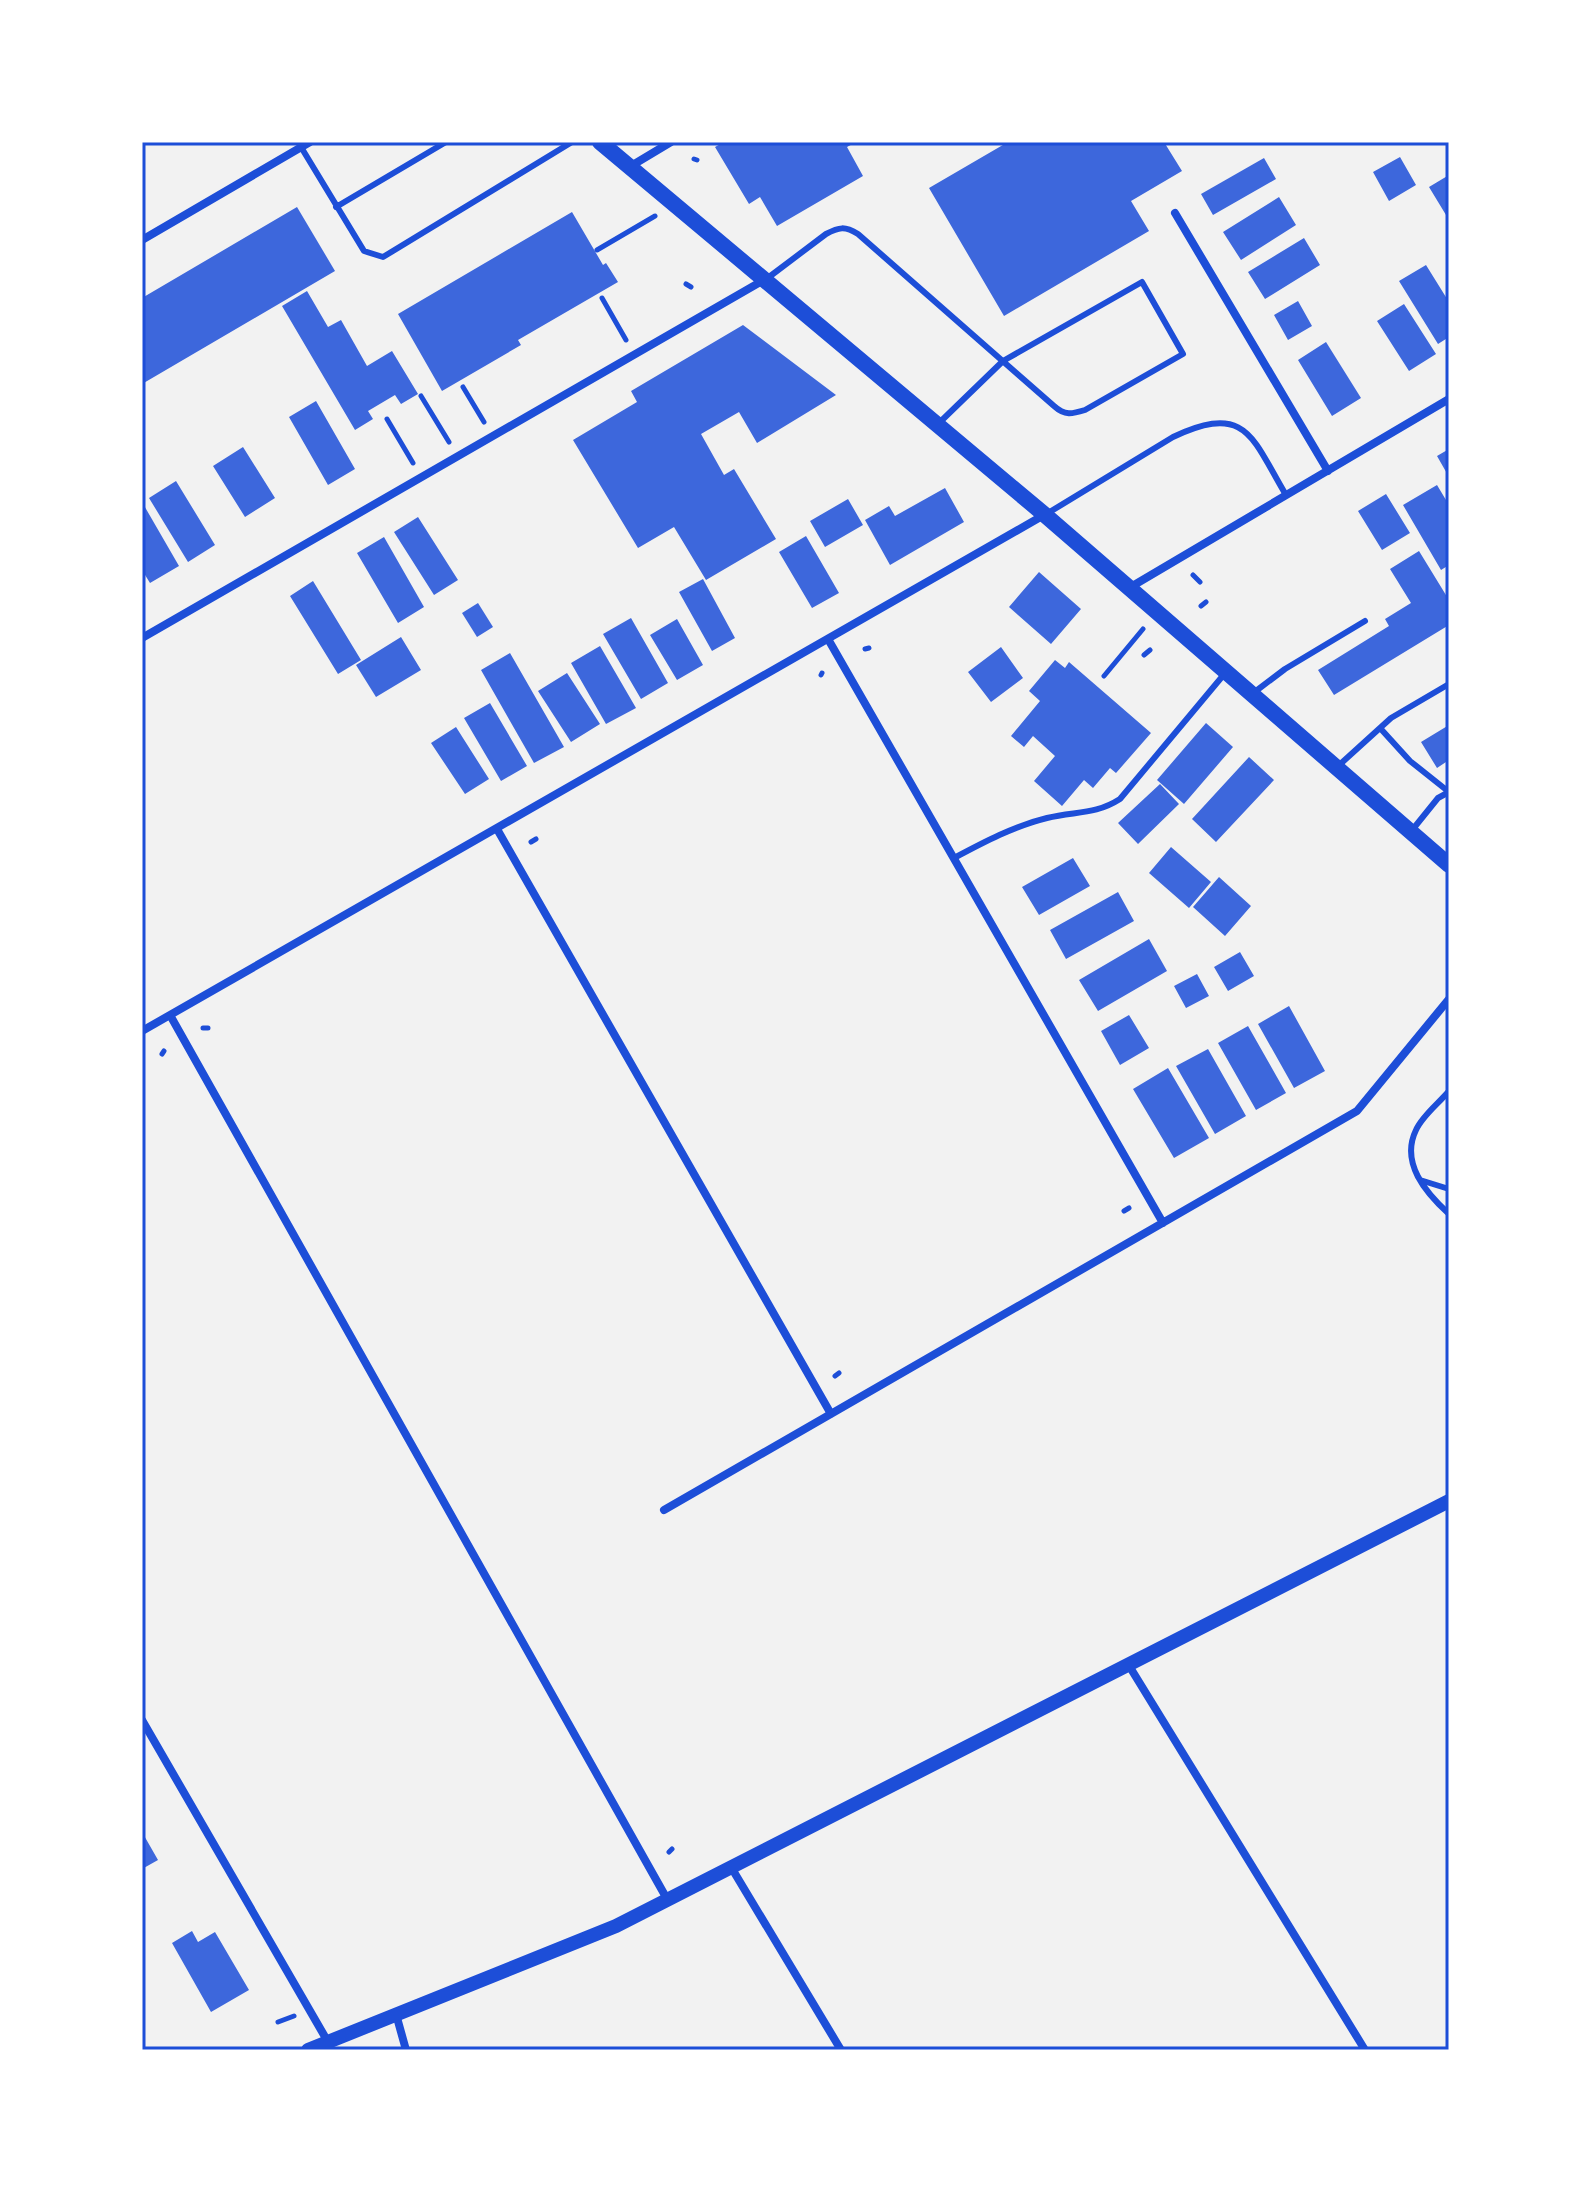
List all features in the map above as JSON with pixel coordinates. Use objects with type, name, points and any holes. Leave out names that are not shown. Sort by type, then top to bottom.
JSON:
[{"type":"main road","points":[[600,142],[1045,515],[1449,865]]},
{"type":"street","points":[[630,167],[671,142]]},
{"type":"street","points":[[142,240],[305,144]]},
{"type":"street","points":[[1175,213],[1328,471]]},
{"type":"street","points":[[142,638],[765,280]]},
{"type":"street","points":[[1128,589],[1449,399]]},
{"type":"street","points":[[142,1031],[1045,515]]},
{"type":"street","points":[[828,639],[1163,1223]]},
{"type":"street","points":[[497,829],[831,1414]]},
{"type":"street","points":[[664,1510],[1357,1111],[1449,999]]},
{"type":"street","points":[[170,1015],[667,1899]]},
{"type":"street","points":[[308,2050],[616,1926],[1449,1501]]},
{"type":"street","points":[[1128,1664],[1365,2050]]},
{"type":"street","points":[[142,1720],[328,2042]]},
{"type":"street","points":[[731,1866],[841,2050]]},
{"type":"street","points":[[396,2014],[406,2050]]},
{"type":"lane","points":[[336,207],[446,142]]},
{"type":"lane","points":[[305,144],[336,207],[364,251],[383,257],[572,142]]},
{"type":"lane","points":[[765,280],[826,234],[836,228],[847,227],[1003,361],[1061,412],[1070,415],[1085,410],[1183,354],[1142,282],[1003,361],[938,425]]},
{"type":"lane","points":[[1045,515],[1173,437],[1219,421],[1238,426],[1250,435],[1286,495]]},
{"type":"lane","points":[[1252,694],[1285,669],[1365,621]]},
{"type":"lane","points":[[954,858],[1012,828],[1046,818],[1102,810],[1120,799],[1181,730],[1226,672]]},
{"type":"lane","points":[[1337,767],[1391,718],[1449,684]]},
{"type":"lane","points":[[1380,728],[1410,761],[1449,792],[1438,798],[1411,832]]},
{"type":"lane","points":[[1449,1091],[1416,1128],[1412,1160],[1431,1197],[1449,1214]]},
{"type":"lane","points":[[1420,1180],[1449,1189]]},
{"type":"path","points":[[597,250],[644,222]]},
{"type":"path","points":[[602,298],[624,336]]},
{"type":"path","points":[[463,387],[482,419]]},
{"type":"path","points":[[421,396],[448,440]]},
{"type":"path","points":[[387,419],[412,460]]},
{"type":"path","points":[[1193,575],[1200,582]]},
{"type":"path","points":[[1104,676],[1135,638]]},
{"type":"path","points":[[278,2022],[288,2018]]},
{"type":"building","points":[[724,142],[856,142],[847,147],[863,176],[777,226],[760,197],[749,204],[715,147]]},
{"type":"building","points":[[1008,142],[1164,142],[1182,171],[1131,201],[1149,231],[1004,316],[929,188]]},
{"type":"building","points":[[1400,157],[1416,185],[1389,201],[1373,172]]},
{"type":"building","points":[[1264,158],[1276,179],[1213,215],[1201,194]]},
{"type":"building","points":[[1449,175],[1449,213],[1446,215],[1429,187]]},
{"type":"building","points":[[1279,197],[1296,225],[1241,260],[1223,232]]},
{"type":"building","points":[[297,207],[335,271],[142,384],[142,298]]},
{"type":"building","points":[[572,212],[603,265],[606,263],[618,282],[518,340],[521,345],[442,391],[398,314]]},
{"type":"building","points":[[1304,238],[1320,265],[1265,299],[1248,272]]},
{"type":"building","points":[[1426,265],[1449,302],[1449,337],[1438,344],[1399,281]]},
{"type":"building","points":[[307,291],[328,327],[341,320],[367,366],[392,351],[418,394],[401,404],[395,395],[368,411],[373,419],[355,430],[282,306]]},
{"type":"building","points":[[1298,301],[1312,326],[1288,340],[1274,315]]},
{"type":"building","points":[[1404,304],[1436,354],[1409,371],[1377,321]]},
{"type":"building","points":[[743,325],[836,395],[757,443],[739,412],[701,434],[724,475],[734,469],[776,539],[706,580],[674,527],[638,548],[573,440],[637,402],[631,391]]},
{"type":"building","points":[[1326,342],[1361,398],[1332,416],[1298,360]]},
{"type":"building","points":[[316,401],[355,469],[328,485],[289,417]]},
{"type":"building","points":[[243,447],[275,498],[245,517],[213,466]]},
{"type":"building","points":[[1449,449],[1449,477],[1437,456]]},
{"type":"building","points":[[176,481],[215,545],[188,562],[149,498]]},
{"type":"building","points":[[1437,485],[1449,505],[1449,565],[1441,570],[1403,505]]},
{"type":"building","points":[[945,488],[964,522],[890,565],[865,520],[889,506],[895,516]]},
{"type":"building","points":[[1386,494],[1410,533],[1382,550],[1358,511]]},
{"type":"building","points":[[848,499],[863,525],[825,547],[810,521]]},
{"type":"building","points":[[142,502],[179,566],[150,583],[142,570]]},
{"type":"building","points":[[418,517],[458,580],[434,595],[394,532]]},
{"type":"building","points":[[806,536],[839,593],[812,608],[779,552]]},
{"type":"building","points":[[384,537],[424,607],[398,623],[357,553]]},
{"type":"building","points":[[1419,551],[1449,600],[1449,625],[1334,695],[1318,670],[1389,626],[1385,619],[1411,603],[1390,569]]},
{"type":"building","points":[[1039,572],[1081,609],[1051,644],[1009,607]]},
{"type":"building","points":[[703,579],[735,638],[712,651],[679,592]]},
{"type":"building","points":[[313,581],[361,660],[338,674],[290,596]]},
{"type":"building","points":[[478,603],[493,627],[477,637],[462,613]]},
{"type":"building","points":[[631,618],[668,683],[641,699],[603,634]]},
{"type":"building","points":[[677,619],[703,665],[677,680],[650,635]]},
{"type":"building","points":[[401,637],[421,670],[376,697],[356,665]]},
{"type":"building","points":[[600,646],[636,708],[606,724],[571,663]]},
{"type":"building","points":[[1001,647],[1023,678],[991,702],[968,672]]},
{"type":"building","points":[[510,653],[564,747],[534,763],[481,670]]},
{"type":"building","points":[[1055,660],[1065,668],[1069,662],[1151,733],[1116,773],[1110,768],[1093,788],[1084,780],[1062,806],[1034,781],[1055,756],[1033,736],[1024,747],[1011,736],[1040,701],[1029,691]]},
{"type":"building","points":[[567,673],[600,724],[571,742],[538,691]]},
{"type":"building","points":[[490,703],[527,766],[501,781],[464,718]]},
{"type":"building","points":[[1206,723],[1233,747],[1184,804],[1157,780]]},
{"type":"building","points":[[1449,725],[1449,760],[1437,768],[1421,742]]},
{"type":"building","points":[[456,727],[489,779],[465,794],[431,743]]},
{"type":"building","points":[[1249,757],[1274,780],[1216,842],[1192,819]]},
{"type":"building","points":[[1160,784],[1179,804],[1138,844],[1118,823]]},
{"type":"building","points":[[1171,847],[1211,882],[1189,908],[1149,873]]},
{"type":"building","points":[[1073,858],[1090,886],[1039,915],[1022,887]]},
{"type":"building","points":[[1219,877],[1251,906],[1225,936],[1193,907]]},
{"type":"building","points":[[1118,892],[1134,921],[1066,959],[1050,930]]},
{"type":"building","points":[[1149,939],[1167,971],[1098,1011],[1079,980]]},
{"type":"building","points":[[1240,952],[1254,976],[1228,991],[1214,967]]},
{"type":"building","points":[[1197,974],[1209,996],[1186,1008],[1174,986]]},
{"type":"building","points":[[1289,1006],[1325,1071],[1294,1088],[1258,1024]]},
{"type":"building","points":[[1129,1015],[1149,1048],[1120,1065],[1101,1031]]},
{"type":"building","points":[[1248,1026],[1286,1093],[1256,1110],[1218,1043]]},
{"type":"building","points":[[1208,1049],[1246,1116],[1215,1134],[1176,1066]]},
{"type":"building","points":[[1168,1068],[1209,1138],[1174,1158],[1133,1089]]},
{"type":"building","points":[[142,1832],[158,1860],[142,1869]]},
{"type":"building","points":[[192,1931],[198,1942],[215,1932],[249,1990],[211,2012],[172,1943]]}]
